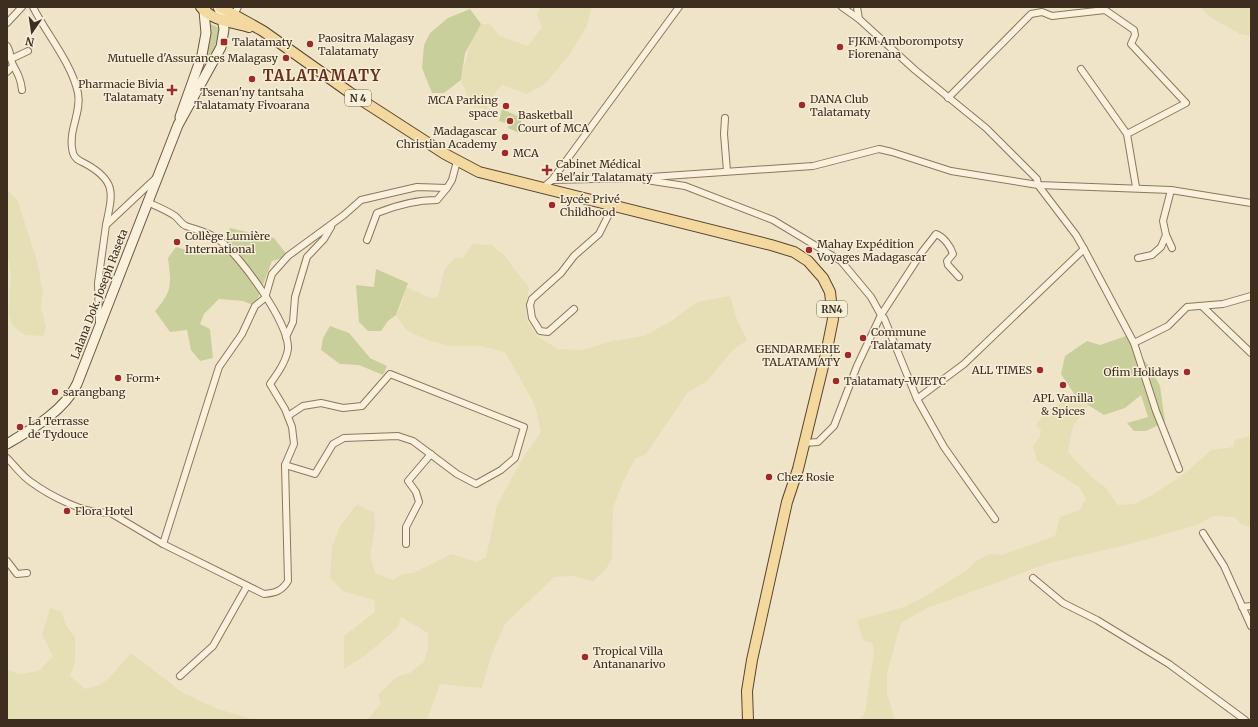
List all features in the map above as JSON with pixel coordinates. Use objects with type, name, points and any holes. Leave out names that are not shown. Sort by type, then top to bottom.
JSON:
[{"type":"main road","name":"N 4","points":[[219,7],[230,18]]},
{"type":"main road","name":"N 4","points":[[204,8],[208,15],[230,18],[263,31],[349,92],[457,161]]},
{"type":"main road","points":[[178,125],[181,111],[200,62],[206,33],[204,8]]},
{"type":"main road","points":[[178,125],[221,47],[230,18]]},
{"type":"main road","points":[[200,62],[212,64]]},
{"type":"main road","name":"Lalana Dok. Joseph Raseta","points":[[7,444],[51,415],[74,392],[100,328],[156,178],[178,125]]},
{"type":"main road","name":"RN4","points":[[457,161],[479,172],[541,189],[770,244],[794,252],[808,262],[823,278],[832,301],[832,325],[804,443],[787,502],[752,660],[747,691],[748,720]]},
{"type":"street","points":[[7,23],[22,7]]},
{"type":"street","points":[[33,7],[63,58],[78,93],[78,103],[70,135],[73,154],[78,161],[86,164],[110,184],[112,197],[106,225],[98,283],[100,328]]},
{"type":"street","points":[[541,189],[552,180],[679,7]]},
{"type":"street","points":[[842,7],[859,19],[915,70],[986,128],[1037,179],[1038,185],[1076,234],[1134,343],[1156,411],[1179,469]]},
{"type":"street","points":[[857,7],[859,19]]},
{"type":"street","points":[[948,98],[1031,14],[1042,12],[1052,16],[1105,10],[1134,30],[1135,35],[1131,44],[1186,103],[1127,134]]},
{"type":"street","points":[[7,46],[13,66],[17,69],[22,90]]},
{"type":"street","points":[[12,59],[28,51]]},
{"type":"street","points":[[7,72],[13,66]]},
{"type":"street","points":[[1081,69],[1127,134],[1136,187]]},
{"type":"street","points":[[725,118],[724,134],[727,171]]},
{"type":"street","points":[[552,180],[636,178],[812,166],[880,149],[951,171],[1038,185],[1136,187],[1171,190],[1251,202]]},
{"type":"street","points":[[367,240],[377,213],[398,204],[422,200],[437,200],[452,180],[457,161]]},
{"type":"street","points":[[106,225],[156,178]]},
{"type":"street","points":[[636,178],[685,186],[773,220],[842,261],[871,297],[884,318],[917,399],[944,448],[995,519]]},
{"type":"street","points":[[164,544],[219,367],[242,334],[255,306],[265,298],[272,274],[288,256],[333,224],[361,200],[417,187],[436,186],[447,188]]},
{"type":"street","points":[[1171,190],[1163,221],[1166,234],[1172,248]]},
{"type":"street","points":[[7,458],[30,482],[53,496],[101,514],[109,512],[164,544],[264,594],[274,593],[285,587],[288,581],[285,465],[294,444],[292,426],[288,416],[270,384],[283,364],[288,348],[285,330],[276,313],[242,262],[220,240],[206,232],[184,225],[175,216],[147,202]]},
{"type":"street","points":[[574,309],[548,332],[540,331],[532,318],[530,305],[532,299],[561,273],[574,256],[599,234],[613,206]]},
{"type":"street","points":[[286,337],[293,322],[295,297],[307,257],[324,239],[333,224]]},
{"type":"street","points":[[804,443],[818,442],[834,426],[857,366],[881,315],[922,252],[936,234],[944,239],[952,251],[953,254],[947,262],[959,277]]},
{"type":"street","points":[[1138,258],[1152,255],[1161,247],[1166,234]]},
{"type":"street","points":[[917,399],[964,364],[1084,249]]},
{"type":"street","points":[[1134,343],[1168,326],[1187,307],[1223,304],[1251,296]]},
{"type":"street","points":[[1203,306],[1251,353]]},
{"type":"street","points":[[285,465],[315,474],[333,444],[344,438],[398,436],[413,441],[457,474],[476,484],[501,470],[515,458],[524,427],[390,374],[362,406],[343,408],[321,404],[303,406],[288,416]]},
{"type":"street","points":[[406,544],[406,527],[419,502],[416,492],[408,481],[430,454]]},
{"type":"street","points":[[1203,534],[1224,566],[1251,626]]},
{"type":"street","points":[[7,561],[17,574],[27,573]]},
{"type":"street","points":[[1033,578],[1063,603],[1097,620],[1169,664],[1245,720]]},
{"type":"street","points":[[180,676],[213,646],[247,586]]},
{"type":"street","points":[[1242,607],[1251,606]]},
{"type":"shaded area","points":[[541,7],[592,7],[587,25],[570,54],[545,84],[527,94],[503,85],[497,90],[486,109],[471,106],[461,80],[471,39],[481,24],[490,24],[500,36],[528,46],[542,27],[537,14]]},
{"type":"shaded area","points":[[1200,7],[1251,7],[1251,36],[1240,34],[1210,17]]},
{"type":"shaded area","points":[[7,190],[17,199],[38,264],[43,293],[41,307],[46,328],[43,336],[25,335],[13,326],[9,316],[11,274],[7,250]]},
{"type":"shaded area","points":[[473,244],[492,245],[504,255],[529,288],[526,305],[527,321],[537,336],[558,349],[583,350],[612,341],[644,336],[673,320],[697,302],[730,296],[737,320],[747,340],[732,351],[707,381],[688,392],[646,454],[635,459],[623,482],[613,508],[612,558],[606,569],[593,581],[574,576],[554,577],[505,624],[492,653],[482,688],[440,684],[427,720],[367,720],[381,704],[378,695],[398,676],[410,673],[424,662],[428,648],[428,633],[401,617],[398,627],[386,638],[364,656],[344,669],[344,636],[375,612],[374,600],[343,591],[330,578],[332,546],[340,526],[357,504],[374,513],[375,529],[370,555],[375,573],[393,580],[403,574],[413,573],[452,554],[476,562],[486,557],[497,505],[524,456],[541,432],[535,405],[505,352],[480,346],[450,346],[430,341],[406,330],[396,315],[402,304],[406,287],[431,298],[438,297],[444,270],[455,258],[463,258]]},
{"type":"shaded area","points":[[1072,395],[1088,406],[1073,426],[1068,452],[1091,477],[1105,487],[1118,505],[1134,504],[1154,494],[1188,471],[1211,450],[1233,447],[1235,440],[1251,436],[1251,527],[1242,525],[1235,517],[1213,516],[1197,525],[1126,545],[1049,563],[925,609],[901,623],[887,673],[887,693],[895,720],[860,720],[865,713],[874,652],[872,642],[864,641],[859,628],[858,620],[904,607],[931,593],[964,572],[979,559],[991,554],[1002,555],[1055,536],[1060,517],[1080,510],[1086,499],[1079,487],[1037,461],[1033,446],[1040,436],[1041,430],[1036,425],[1046,412]]},
{"type":"shaded area","points":[[50,608],[61,611],[66,625],[75,638],[75,663],[70,676],[85,689],[100,685],[109,678],[131,653],[183,693],[218,709],[255,720],[16,720],[7,718],[7,670],[20,674],[38,671],[53,657],[42,635]]},
{"type":"green space","points":[[470,9],[481,24],[465,53],[461,80],[444,93],[432,93],[422,68],[424,45],[430,33],[448,18]]},
{"type":"green space","points":[[208,23],[222,29],[209,61],[201,58]]},
{"type":"green space","name":"Basketball Court of MCA","points":[[502,109],[522,118],[519,133],[508,128],[509,124],[499,121]]},
{"type":"green space","points":[[230,228],[274,238],[288,256],[272,261],[255,306],[243,301],[219,299],[204,314],[200,324],[210,329],[213,358],[200,361],[191,350],[187,330],[170,332],[155,311],[168,292],[170,274],[168,258],[176,247],[204,255],[220,252]]},
{"type":"green space","points":[[376,269],[408,283],[396,315],[388,321],[381,331],[368,331],[359,322],[356,285],[374,287]]},
{"type":"green space","points":[[330,326],[349,333],[370,358],[387,366],[383,375],[359,365],[340,364],[321,350],[323,338]]},
{"type":"green space","points":[[1126,336],[1150,368],[1160,386],[1165,422],[1146,431],[1134,431],[1127,423],[1148,417],[1141,395],[1125,408],[1104,415],[1077,398],[1061,374],[1065,356],[1087,341],[1100,345]]},
{"type":"place","name":"Talatamaty","points":[[224,42]]},
{"type":"place","name":"Paositra Malagasy Talatamaty","points":[[310,44]]},
{"type":"place","name":"FJKM Amborompotsy Fiorenana","points":[[840,47]]},
{"type":"place","name":"Mutuelle d'Assurances Malagasy","points":[[286,58]]},
{"type":"place","name":"Tsenan'ny tantsaha Talatamaty Fivoarana","points":[[252,79]]},
{"type":"place","name":"Pharmacie Bivia Talatamaty","points":[[172,90]]},
{"type":"place","name":"DANA Club Talatamaty","points":[[802,105]]},
{"type":"place","name":"MCA Parking space","points":[[506,106]]},
{"type":"place","name":"Basketball Court of MCA","points":[[510,121]]},
{"type":"place","name":"Madagascar Christian Academy","points":[[505,137]]},
{"type":"place","name":"MCA","points":[[505,153]]},
{"type":"place","name":"Cabinet Médical Bel'air Talatamaty","points":[[547,170]]},
{"type":"place","name":"Lycée Privé Childhood","points":[[552,205]]},
{"type":"place","name":"Collège Lumière International","points":[[177,242]]},
{"type":"place","name":"Mahay Expédition Voyages Madagascar","points":[[809,250]]},
{"type":"place","name":"Commune Talatamaty","points":[[863,338]]},
{"type":"place","name":"GENDARMERIE TALATAMATY","points":[[848,355]]},
{"type":"place","name":"ALL TIMES","points":[[1040,370]]},
{"type":"place","name":"Ofim Holidays","points":[[1187,372]]},
{"type":"place","name":"Form+","points":[[118,378]]},
{"type":"place","name":"Talatamaty-WIETC","points":[[836,381]]},
{"type":"place","name":"APL Vanilla & Spices","points":[[1063,385]]},
{"type":"place","name":"sarangbang","points":[[55,392]]},
{"type":"place","name":"La Terrasse de Tydouce","points":[[20,427]]},
{"type":"place","name":"Chez Rosie","points":[[769,477]]},
{"type":"place","name":"Flora Hotel","points":[[67,511]]},
{"type":"place","name":"Tropical Villa Antananarivo","points":[[585,657]]},
{"type":"district","name":"TALATAMATY","points":[[322,75]]}]
